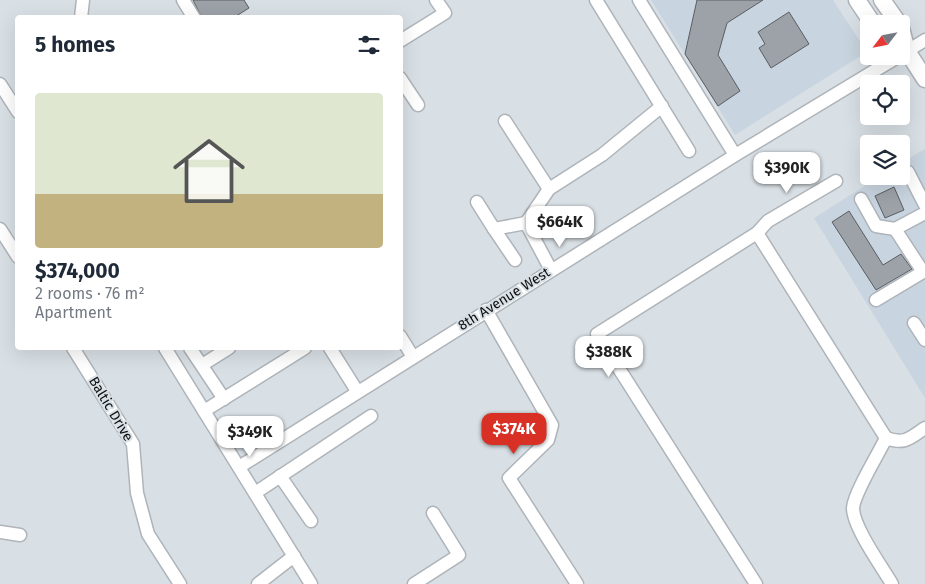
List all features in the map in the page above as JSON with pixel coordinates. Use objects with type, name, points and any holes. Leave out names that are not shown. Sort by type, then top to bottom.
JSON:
[{"type":"main road","points":[[857,0],[867,15]]},
{"type":"main road","points":[[882,0],[893,15]]},
{"type":"main road","points":[[910,62],[925,79]]},
{"type":"street","points":[[183,0],[192,15]]},
{"type":"street","points":[[403,39],[444,13],[436,0]]},
{"type":"street","points":[[596,0],[689,151]]},
{"type":"street","points":[[639,0],[735,155]]},
{"type":"street","points":[[81,15],[83,2]]},
{"type":"street","name":"8th Avenue West","points":[[910,48],[925,40]]},
{"type":"street","name":"8th Avenue West","points":[[239,467],[486,310],[882,65]]},
{"type":"street","points":[[403,82],[418,105]]},
{"type":"street","points":[[0,84],[15,107]]},
{"type":"street","points":[[494,230],[526,223],[549,189],[602,155],[662,106]]},
{"type":"street","points":[[505,121],[549,189]]},
{"type":"street","points":[[910,176],[925,205]]},
{"type":"street","points":[[756,584],[597,334],[757,233],[768,221],[836,181]]},
{"type":"street","points":[[861,199],[876,226],[895,229],[925,213]]},
{"type":"street","points":[[477,202],[514,260]]},
{"type":"street","points":[[526,223],[551,270]]},
{"type":"street","points":[[0,228],[15,252]]},
{"type":"street","points":[[876,300],[924,272],[895,229]]},
{"type":"street","points":[[757,233],[886,438],[898,443],[906,441],[925,428]]},
{"type":"street","points":[[486,310],[552,425],[548,440],[509,478],[577,584]]},
{"type":"street","points":[[914,323],[925,340]]},
{"type":"street","points":[[403,341],[413,357]]},
{"type":"street","name":"Baltic Drive","points":[[74,350],[133,444],[137,493],[148,534],[180,584]]},
{"type":"street","points":[[166,350],[311,584]]},
{"type":"street","points":[[191,350],[224,399]]},
{"type":"street","points":[[202,365],[226,350]]},
{"type":"street","points":[[204,411],[302,350]]},
{"type":"street","points":[[331,350],[358,392]]},
{"type":"street","points":[[255,493],[372,416]]},
{"type":"street","points":[[886,438],[863,483],[853,508],[861,534],[892,584]]},
{"type":"street","points":[[280,476],[311,521]]},
{"type":"street","points":[[414,584],[459,555],[433,513]]},
{"type":"street","points":[[0,532],[20,535]]},
{"type":"street","points":[[258,584],[294,556]]},
{"type":"shaded area","points":[[651,0],[833,0],[860,41],[860,56],[735,135]]},
{"type":"shaded area","points":[[925,149],[925,398],[814,218],[866,185],[910,185],[910,158]]},
{"type":"building","points":[[193,0],[244,0],[249,8],[238,15],[200,15]]},
{"type":"building","points":[[697,0],[763,0],[727,23],[718,55],[740,91],[718,106],[685,54]]},
{"type":"building","points":[[789,12],[809,44],[771,68],[759,48],[765,44],[758,32]]},
{"type":"building","points":[[894,187],[904,210],[885,218],[875,196]]},
{"type":"building","points":[[849,211],[883,265],[901,254],[912,269],[876,290],[832,222]]}]
